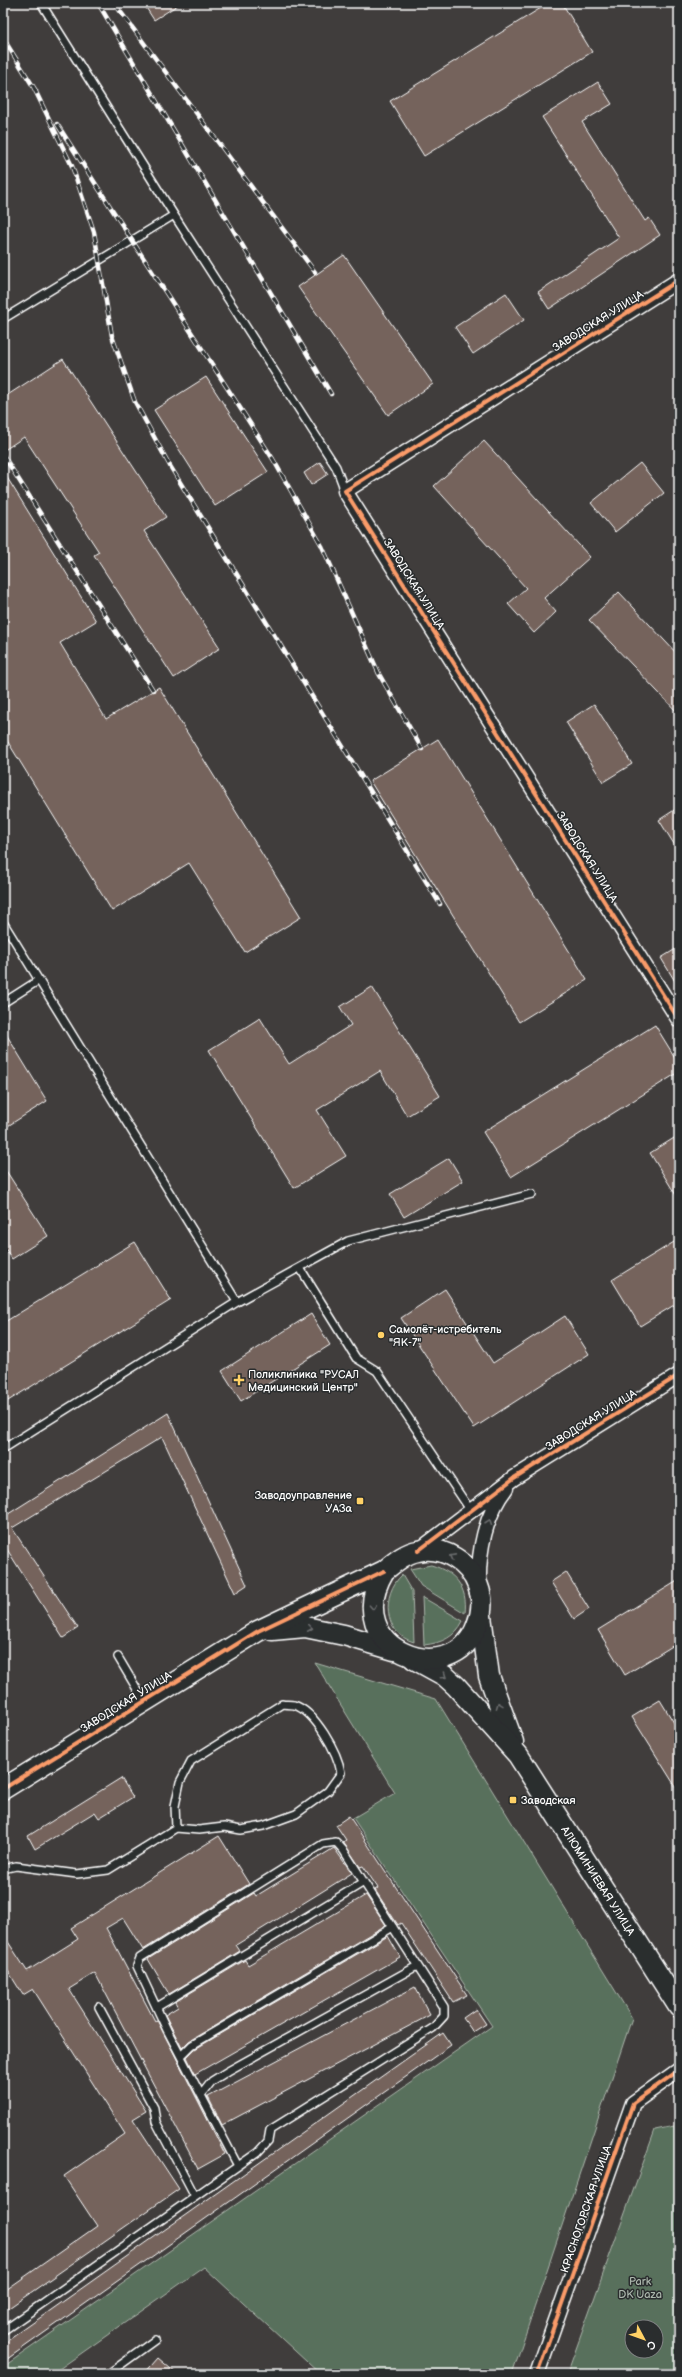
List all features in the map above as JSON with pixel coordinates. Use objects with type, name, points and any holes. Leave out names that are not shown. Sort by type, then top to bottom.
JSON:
[{"type":"main road","points":[[434,1550],[449,1554],[462,1563],[473,1575],[479,1587],[482,1601],[481,1615],[489,1676],[518,1755],[456,1686],[445,1676],[405,1654],[383,1637],[376,1624],[373,1611],[373,1597],[377,1583],[384,1571],[400,1559],[418,1551],[434,1550]]},
{"type":"main road","name":"ЗАВОДСКАЯ УЛИЦА","points":[[3,1788],[258,1631],[384,1571]]},
{"type":"main road","points":[[258,1631],[305,1627],[367,1641],[405,1654],[434,1659],[448,1655],[469,1639],[481,1615]]},
{"type":"main road","name":"АЛЮМИНИЕВАЯ УЛИЦА","points":[[518,1755],[679,2007]]},
{"type":"street","name":"ЗАВОДСКАЯ УЛИЦА","points":[[679,280],[345,491],[679,1020]]},
{"type":"street","name":"ЗАВОДСКАЯ УЛИЦА","points":[[418,1551],[513,1480],[679,1375]]},
{"type":"street","points":[[479,1587],[478,1562],[486,1529],[496,1504],[513,1480]]},
{"type":"street","name":"КРАСНОГОРСКАЯ УЛИЦА","points":[[537,2374],[633,2103],[679,2070]]},
{"type":"lane","points":[[41,3],[174,215],[336,467],[345,491]]},
{"type":"lane","points":[[3,319],[174,215]]},
{"type":"lane","points":[[3,922],[237,1302]]},
{"type":"lane","points":[[3,1003],[39,980]]},
{"type":"lane","points":[[3,1449],[237,1302],[348,1241],[532,1194]]},
{"type":"lane","points":[[300,1268],[356,1358],[377,1371],[471,1511]]},
{"type":"lane","points":[[118,1657],[144,1701]]},
{"type":"lane","points":[[3,1869],[16,1866],[78,1874],[108,1870],[176,1828],[199,1830],[224,1827],[241,1830],[262,1826],[296,1814],[328,1791],[341,1773],[339,1759],[327,1736],[313,1719],[295,1705],[282,1704],[191,1761],[180,1782],[176,1806],[176,1828]]},
{"type":"lane","points":[[3,2331],[258,2152],[268,2141],[270,2130],[433,2028],[444,2016],[444,2007],[344,1851],[336,1842],[323,1844],[140,1958],[137,1966],[181,2056],[238,2166]]},
{"type":"lane","points":[[157,2007],[364,1882]]},
{"type":"lane","points":[[181,2056],[192,2046],[393,1927]]},
{"type":"lane","points":[[201,2095],[212,2081],[228,2071],[418,1966]]},
{"type":"lane","points":[[99,2007],[154,2108],[156,2122],[195,2196]]},
{"type":"lane","points":[[108,2374],[155,2340]]},
{"type":"green space","points":[[431,1565],[447,1572],[458,1582],[462,1588],[464,1596],[465,1613],[421,1586],[410,1569]]},
{"type":"green space","points":[[402,1575],[412,1592],[414,1642],[404,1638],[396,1631],[388,1613],[388,1602],[391,1592],[395,1583]]},
{"type":"green space","points":[[422,1597],[463,1621],[460,1627],[452,1635],[437,1643],[424,1645]]},
{"type":"green space","points":[[315,1663],[436,1699],[632,2018],[512,2374],[320,2374],[204,2267],[52,2374],[3,2374],[3,2367],[492,2026],[353,1818],[395,1793]]},
{"type":"green space","name":"Park DK Uaza","points":[[679,2125],[679,2374],[567,2374],[655,2130]]},
{"type":"building","points":[[143,3],[181,3],[154,20]]},
{"type":"building","points":[[549,3],[562,3],[592,52],[424,156],[390,101]]},
{"type":"building","points":[[598,82],[612,104],[582,122],[645,221],[649,218],[660,235],[549,309],[538,292],[619,238],[542,117]]},
{"type":"building","points":[[344,255],[433,384],[388,415],[298,287]]},
{"type":"building","points":[[506,293],[524,320],[473,354],[455,327]]},
{"type":"building","points":[[63,359],[166,517],[144,531],[220,648],[174,678],[94,555],[99,552],[24,437],[3,451],[3,398]]},
{"type":"building","points":[[206,377],[268,472],[215,506],[154,410]]},
{"type":"building","points":[[484,441],[590,557],[544,598],[556,612],[534,633],[508,604],[526,588],[434,486]]},
{"type":"building","points":[[320,462],[328,474],[311,485],[304,473]]},
{"type":"building","points":[[640,463],[664,493],[615,532],[591,503]]},
{"type":"building","points":[[3,471],[96,621],[60,643],[106,719],[159,687],[301,917],[245,952],[189,863],[112,911],[3,734]]},
{"type":"building","points":[[619,592],[679,656],[679,714],[589,620]]},
{"type":"building","points":[[594,704],[632,764],[603,782],[566,722]]},
{"type":"building","points":[[438,739],[587,980],[519,1022],[370,781]]},
{"type":"building","points":[[679,807],[679,852],[659,820]]},
{"type":"building","points":[[679,947],[679,988],[661,958]]},
{"type":"building","points":[[372,987],[440,1096],[407,1116],[380,1071],[317,1110],[346,1156],[294,1188],[209,1050],[260,1018],[289,1064],[351,1025],[340,1007]]},
{"type":"building","points":[[655,1025],[679,1064],[679,1072],[511,1177],[483,1132]]},
{"type":"building","points":[[3,1029],[47,1101],[3,1129]]},
{"type":"building","points":[[679,1135],[679,1200],[650,1153]]},
{"type":"building","points":[[449,1158],[463,1181],[404,1217],[390,1194]]},
{"type":"building","points":[[3,1166],[48,1236],[12,1259],[3,1245]]},
{"type":"building","points":[[679,1239],[679,1302],[640,1326],[612,1280]]},
{"type":"building","points":[[135,1242],[171,1300],[3,1404],[3,1323]]},
{"type":"building","points":[[445,1289],[493,1363],[565,1316],[589,1354],[474,1428],[401,1318]]},
{"type":"building","points":[[311,1314],[330,1345],[241,1401],[222,1371]]},
{"type":"building","points":[[168,1413],[247,1585],[235,1593],[162,1437],[12,1528],[78,1628],[63,1638],[3,1543],[3,1513],[5,1516]]},
{"type":"building","points":[[566,1572],[589,1609],[574,1619],[551,1582]]},
{"type":"building","points":[[679,1580],[679,1642],[625,1675],[598,1630]]},
{"type":"building","points":[[660,1700],[679,1731],[679,1792],[632,1717]]},
{"type":"building","points":[[121,1778],[133,1797],[99,1818],[95,1812],[35,1849],[28,1836]]},
{"type":"building","points":[[349,1816],[467,1995],[453,2002],[401,1923],[398,1925],[375,1890],[378,1888],[363,1866],[360,1867],[343,1842],[346,1840],[336,1825]]},
{"type":"building","points":[[219,1836],[249,1884],[143,1950],[123,1918],[106,1928],[155,2021],[157,2020],[225,2154],[198,2169],[95,1973],[69,1989],[146,2111],[133,2119],[179,2189],[3,2312],[3,2292],[97,2226],[64,2176],[125,2134],[33,1989],[23,1995],[3,1963],[3,1934],[27,1971],[78,1939],[71,1928]]},
{"type":"building","points":[[334,1848],[352,1873],[236,1945],[240,1951],[169,1994],[148,1959],[254,1893],[256,1896]]},
{"type":"building","points":[[366,1895],[386,1925],[189,2041],[182,2048],[165,2015],[178,2007],[175,2002],[245,1960],[248,1965]]},
{"type":"building","points":[[388,1936],[400,1957],[195,2074],[187,2057],[195,2049]]},
{"type":"building","points":[[415,1987],[430,2015],[222,2125],[208,2097]]},
{"type":"building","points":[[476,2009],[486,2024],[473,2032],[463,2018]]},
{"type":"building","points":[[443,2033],[451,2045],[3,2362],[3,2344]]},
{"type":"building","points":[[158,2358],[177,2374],[144,2374]]},
{"type":"railway","points":[[98,3],[331,394]]},
{"type":"railway","points":[[114,3],[315,272]]},
{"type":"railway","points":[[3,38],[36,91]]},
{"type":"railway","points":[[33,86],[72,166],[94,232],[112,336],[135,402],[170,466],[440,904]]},
{"type":"railway","points":[[57,124],[273,459],[322,546],[379,674],[422,749]]},
{"type":"railway","points":[[3,455],[153,690]]},
{"type":"cycle path","points":[[679,280],[345,491],[679,1020]]},
{"type":"cycle path","points":[[418,1551],[514,1478],[679,1375]]},
{"type":"cycle path","points":[[3,1789],[258,1631],[384,1571]]},
{"type":"cycle path","points":[[537,2374],[633,2103],[679,2070]]},
{"type":"place","name":"Самолёт-истребитель \"ЯК-7\"","points":[[381,1335]]},
{"type":"place","name":"Поликлиника \"РУСАЛ Медицинский Центр\"","points":[[239,1380]]},
{"type":"place","name":"Заводоуправление УАЗа","points":[[360,1501]]},
{"type":"place","name":"Заводская","points":[[513,1800]]}]
